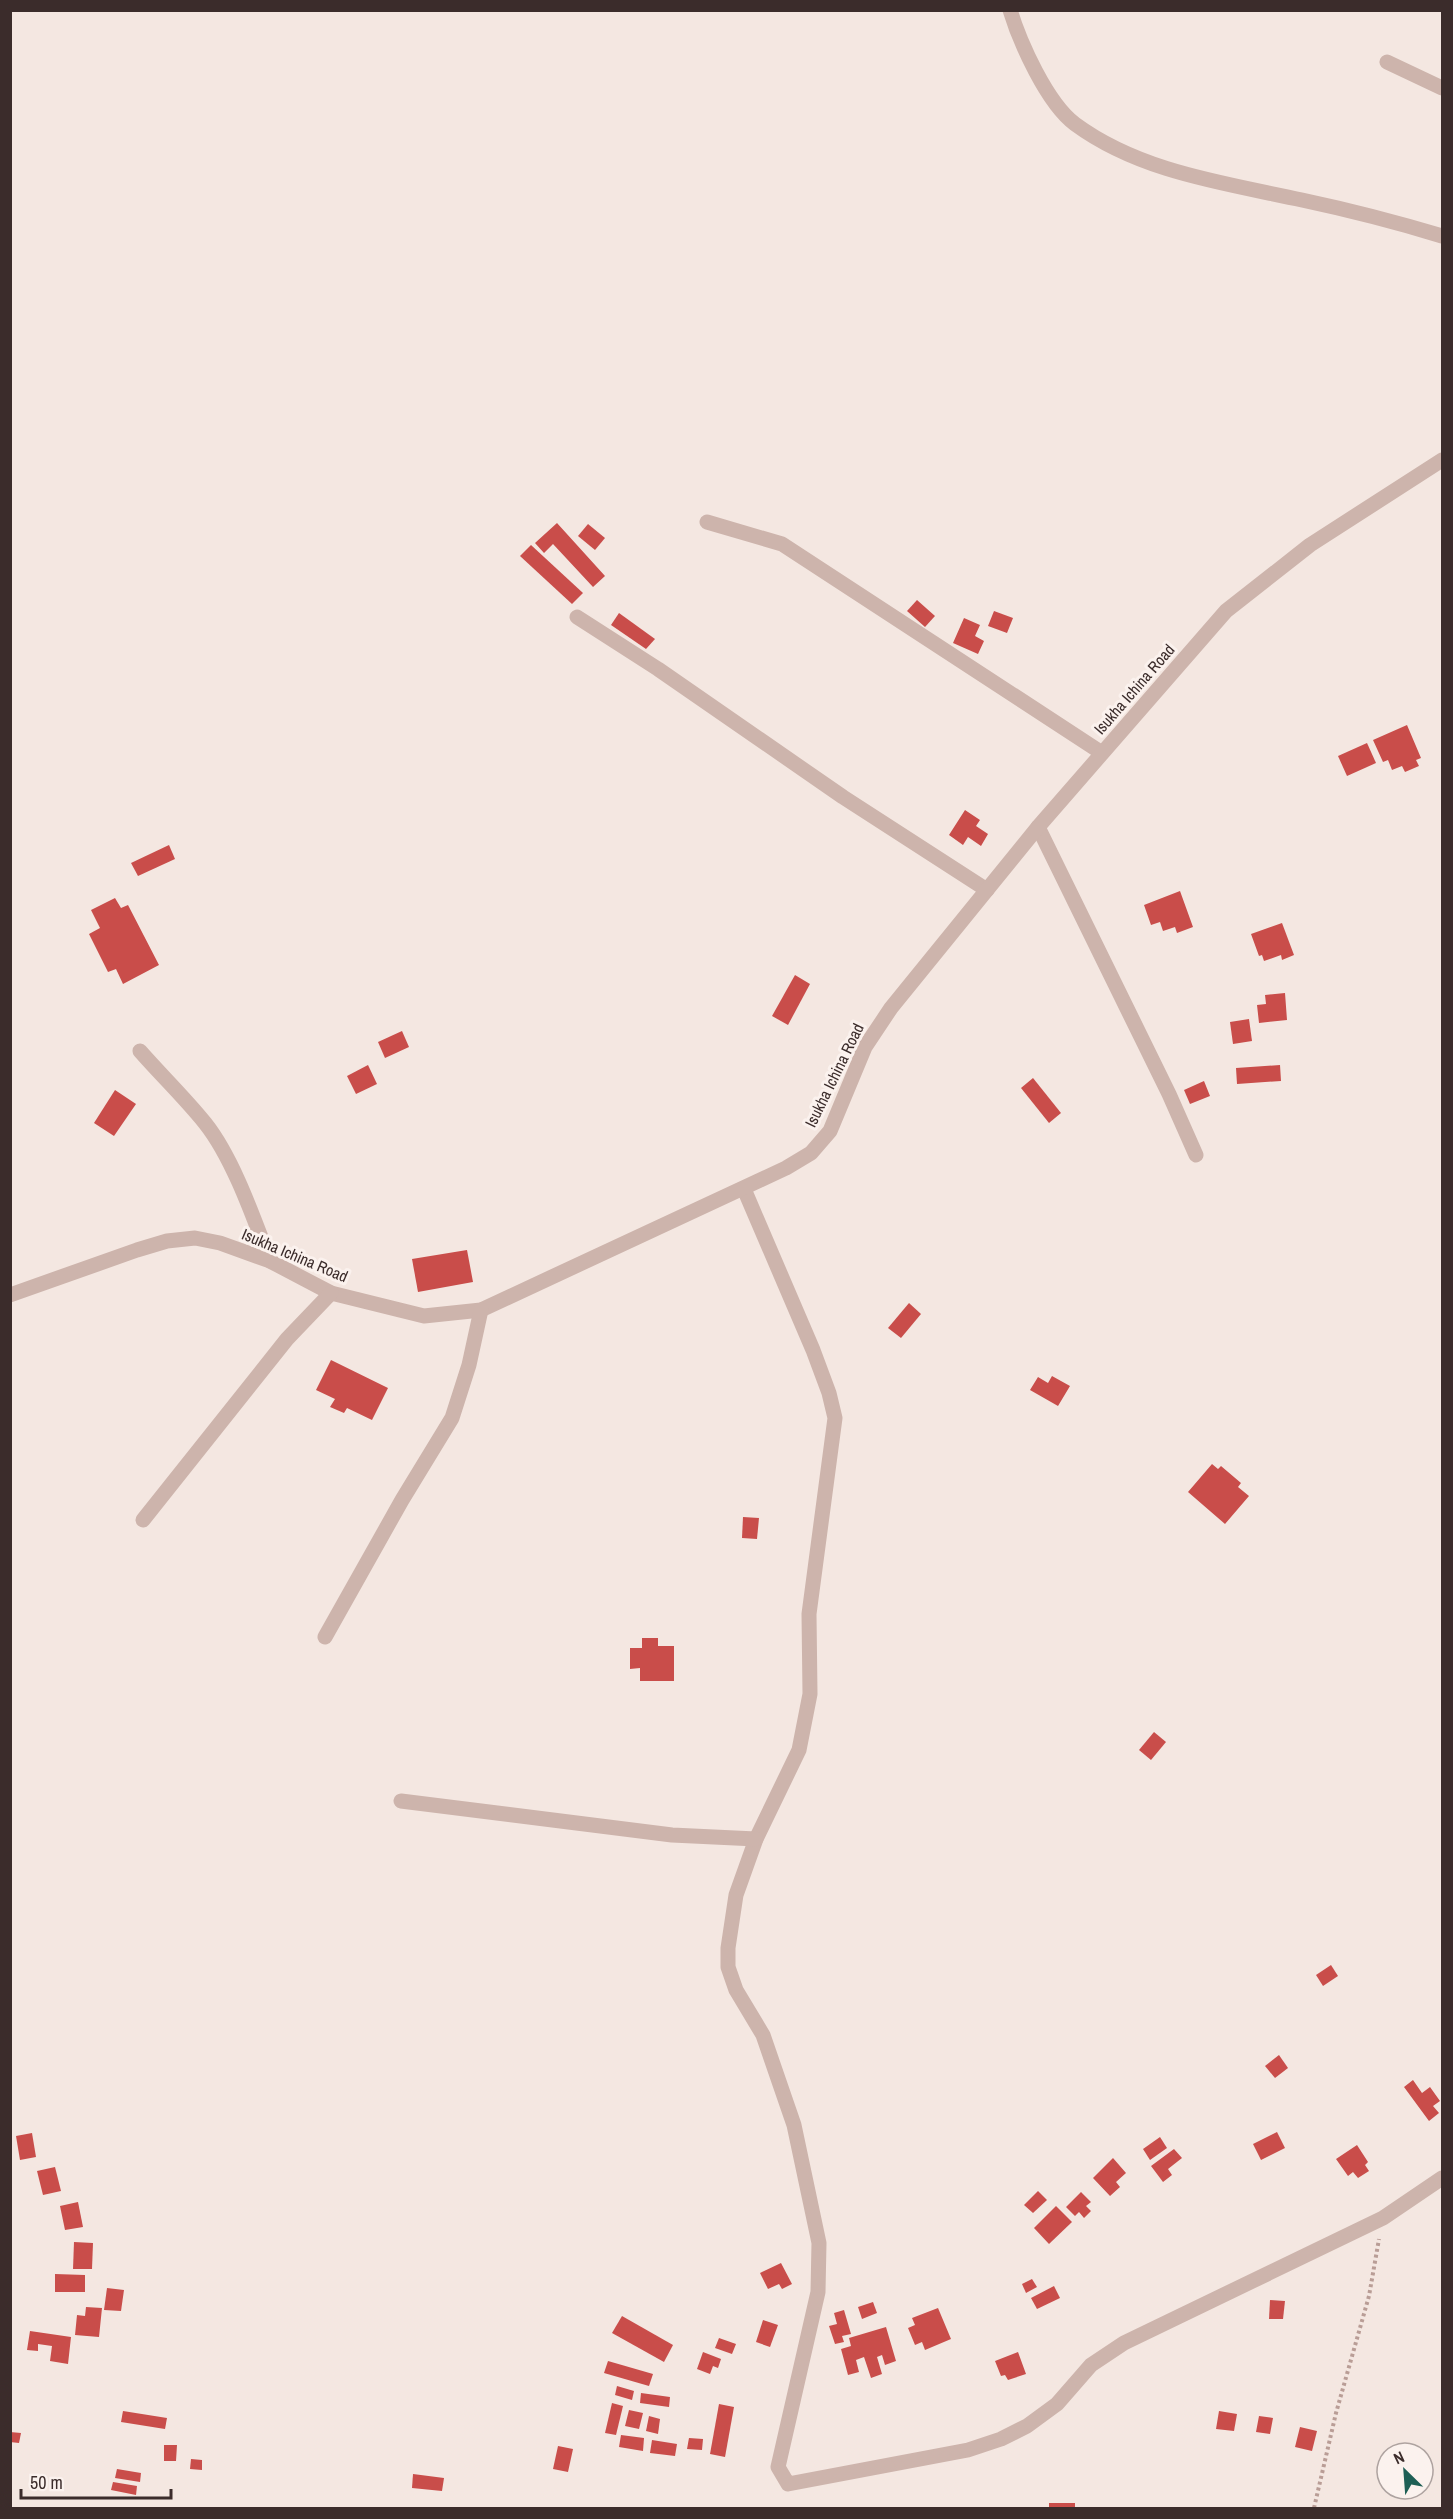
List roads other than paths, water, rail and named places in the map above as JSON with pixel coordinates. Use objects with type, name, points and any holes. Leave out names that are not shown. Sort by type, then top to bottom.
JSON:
[{"type":"street","points":[[1010,10],[1016,30],[1047,92],[1073,123],[1128,155],[1200,178],[1364,214],[1443,236]]},
{"type":"street","points":[[1387,63],[1443,88]]},
{"type":"street","name":"Isukha Ichina Road","points":[[10,1295],[167,1241],[195,1238],[220,1243],[270,1261],[331,1293],[424,1316],[481,1310],[744,1189],[811,1153],[830,1131],[865,1047],[891,1008],[1038,828],[1226,610],[1310,545],[1443,460]]},
{"type":"street","points":[[706,522],[782,544],[1102,753]]},
{"type":"street","points":[[577,617],[658,669],[843,797],[987,890]]},
{"type":"street","points":[[1038,828],[1169,1094],[1196,1155]]},
{"type":"street","points":[[140,1051],[206,1124],[216,1139],[247,1200],[270,1261]]},
{"type":"street","points":[[744,1189],[813,1350],[829,1393],[835,1418],[809,1614],[810,1694],[799,1750],[756,1839],[736,1895],[728,1948],[728,1967],[736,1990],[763,2035],[794,2125],[819,2243],[818,2292],[778,2467],[788,2484],[968,2450],[1001,2439],[1027,2426],[1057,2404],[1091,2365],[1124,2343],[1383,2218],[1443,2178]]},
{"type":"street","points":[[143,1520],[287,1339],[331,1293]]},
{"type":"street","points":[[325,1637],[402,1500],[452,1418],[469,1365],[481,1310]]},
{"type":"street","points":[[401,1801],[672,1835],[756,1839]]}]
